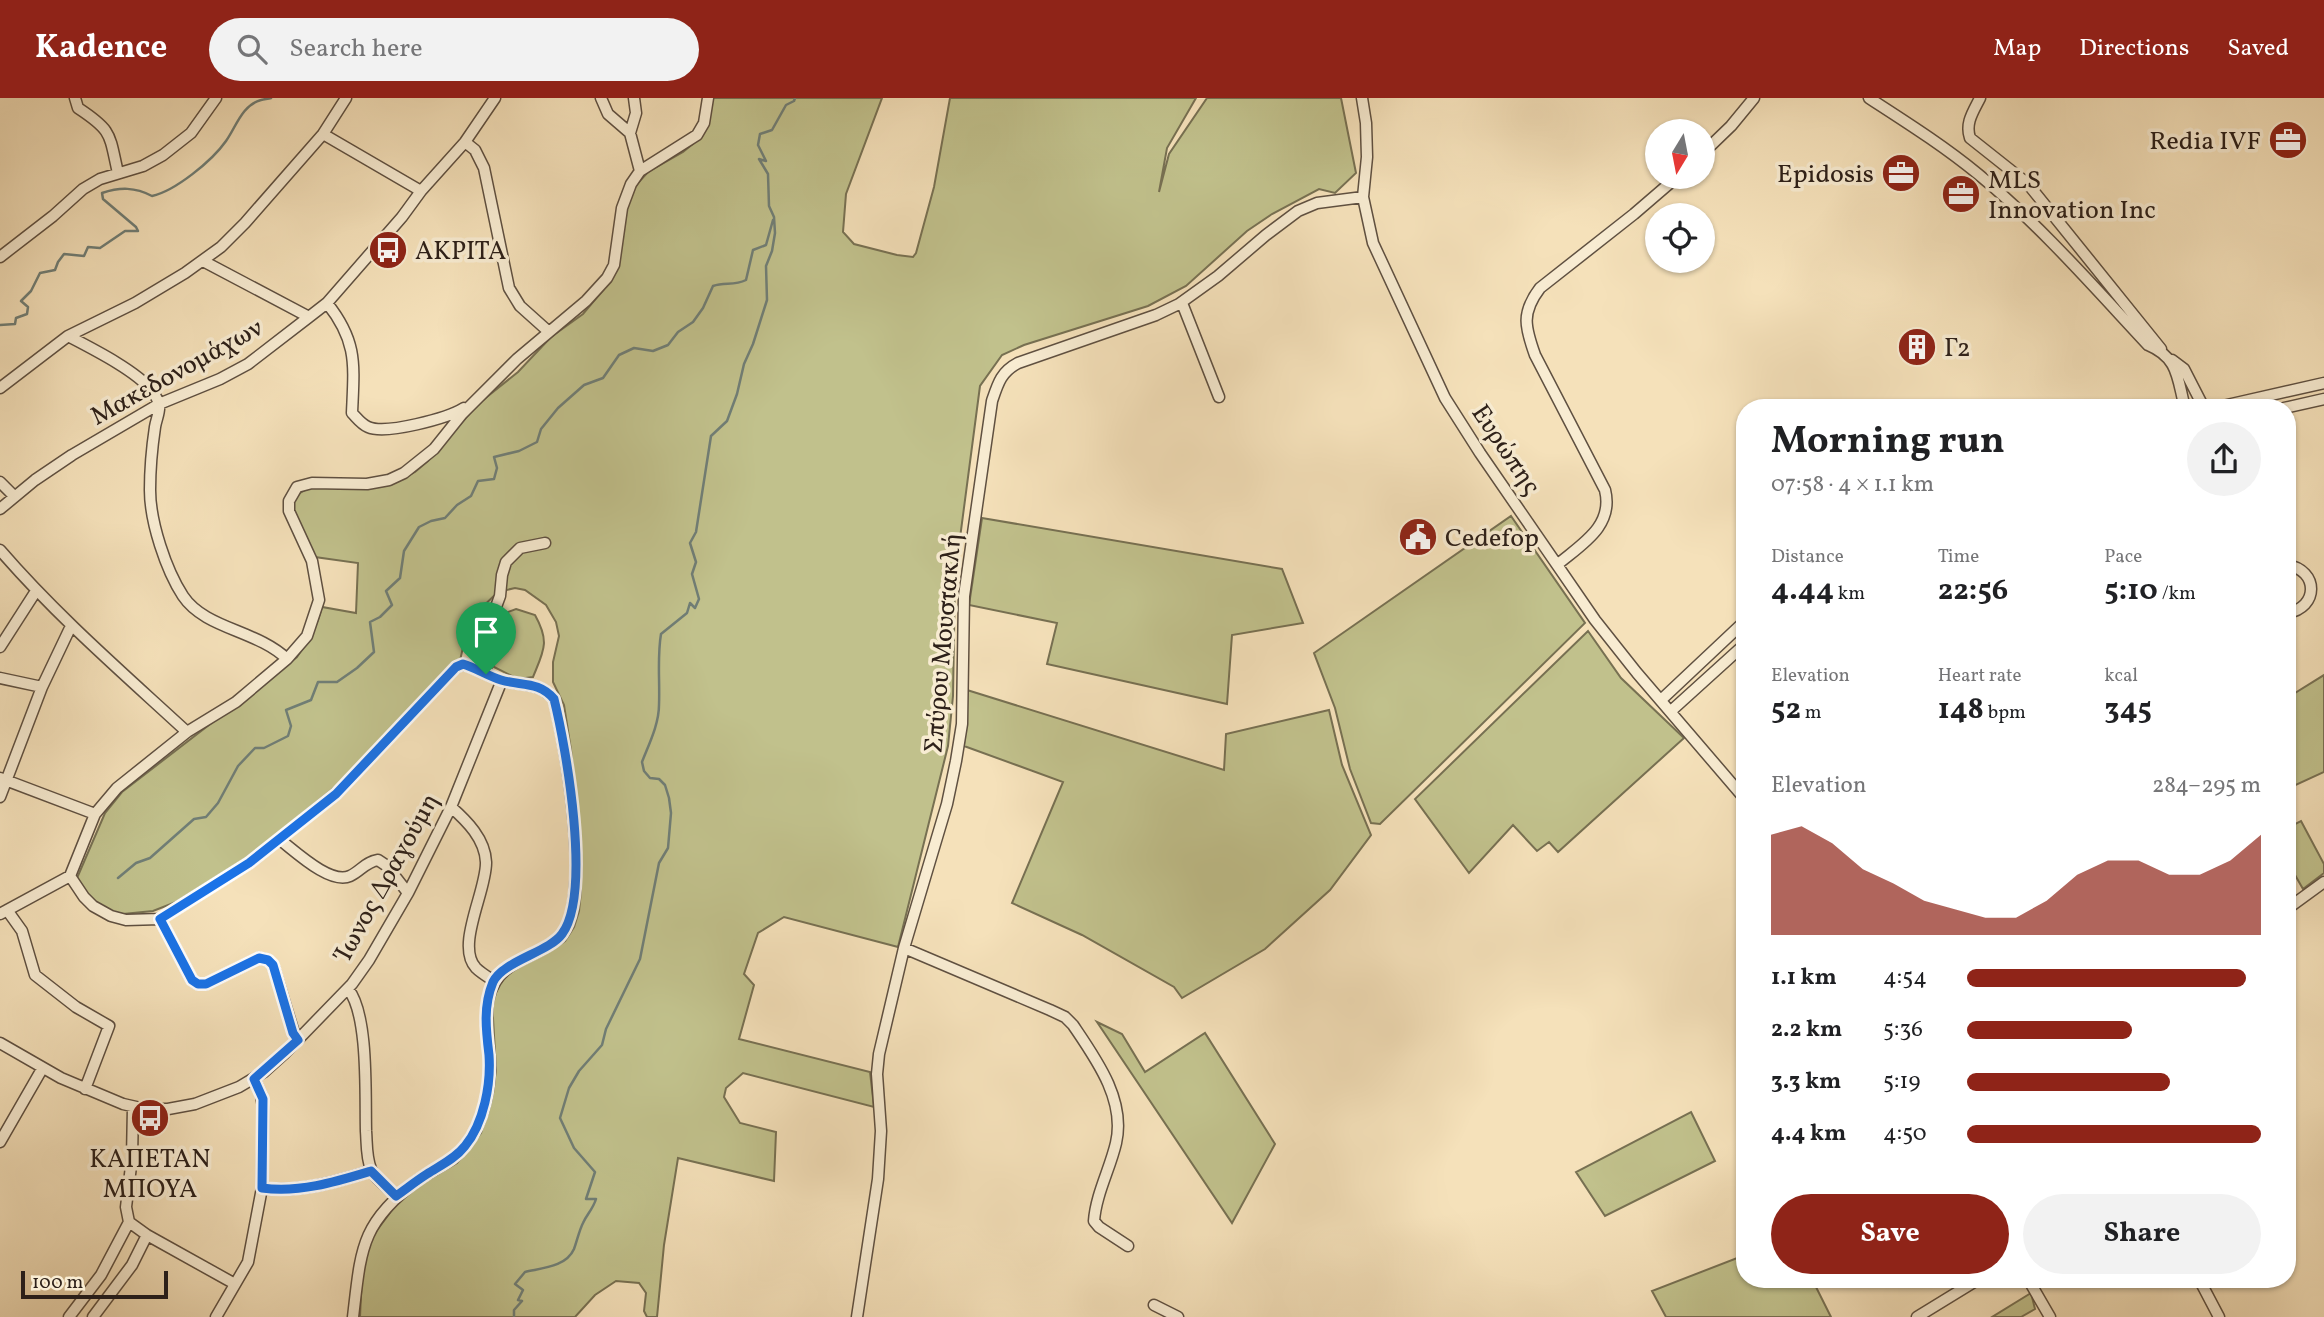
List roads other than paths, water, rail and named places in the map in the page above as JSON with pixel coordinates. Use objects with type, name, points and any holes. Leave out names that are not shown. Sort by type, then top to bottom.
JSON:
[{"type":"street","points":[[75,98],[78,108],[103,125],[108,132],[118,173]]},
{"type":"street","points":[[0,257],[83,189],[100,179],[144,166],[163,155],[191,133],[216,98]]},
{"type":"street","points":[[0,388],[68,336],[135,303],[203,261],[245,223],[323,134],[346,98]]},
{"type":"street","name":"Μακεδονομάχων","points":[[0,509],[72,455],[159,404],[220,379],[248,364],[327,303],[465,142],[495,98]]},
{"type":"street","points":[[601,98],[608,114],[630,133]]},
{"type":"street","points":[[634,98],[636,113],[630,133],[639,171]]},
{"type":"street","points":[[86,1089],[109,1026],[76,1007],[35,975],[22,931],[4,912],[70,876],[95,814],[117,788],[187,732],[236,702],[287,659],[307,636],[319,600],[312,561],[289,511],[289,501],[298,488],[312,483],[368,484],[389,480],[404,473],[434,449],[462,414],[517,359],[586,301],[607,278],[614,265],[621,208],[631,184],[639,171],[697,135],[704,123],[708,98]]},
{"type":"street","name":"Ευρώπης","points":[[1362,98],[1367,157],[1363,197],[1373,243],[1445,398],[1479,453],[1595,620],[1736,788]]},
{"type":"street","points":[[1715,141],[1754,98]]},
{"type":"street","points":[[1869,98],[1944,147],[1980,176],[2051,241],[2148,345],[2163,351]]},
{"type":"street","points":[[1980,98],[1967,128],[1970,138],[2028,184],[2163,351],[2183,369],[2199,399]]},
{"type":"street","points":[[323,134],[421,191]]},
{"type":"street","points":[[465,142],[475,150],[484,168],[509,288],[520,306],[549,331]]},
{"type":"street","points":[[1558,564],[1600,526],[1608,501],[1605,490],[1535,355],[1525,318],[1532,299],[1540,288],[1663,189]]},
{"type":"street","name":"Σπύρου Μουστακλή","points":[[857,1317],[879,1171],[879,1054],[904,948],[947,804],[956,761],[962,724],[964,596],[992,401],[1000,377],[1018,363],[1156,315],[1182,303],[1298,211],[1317,203],[1363,197]]},
{"type":"street","points":[[203,261],[309,317]]},
{"type":"street","points":[[327,303],[349,338],[353,361],[352,413],[360,422],[371,429],[396,428],[456,412],[478,400]]},
{"type":"street","points":[[1182,303],[1219,397]]},
{"type":"street","points":[[68,336],[129,371],[152,390],[159,404],[150,491],[158,537],[184,598],[211,619],[260,639],[287,659]]},
{"type":"street","points":[[2172,360],[2183,399]]},
{"type":"street","points":[[2254,399],[2324,383]]},
{"type":"street","points":[[2296,406],[2324,400]]},
{"type":"street","points":[[0,482],[14,496]]},
{"type":"street","points":[[486,674],[487,631],[500,593],[506,562],[520,548],[545,543]]},
{"type":"street","points":[[0,550],[71,626],[187,732]]},
{"type":"street","points":[[2296,567],[2308,577],[2311,593],[2303,607],[2296,610]]},
{"type":"street","points":[[0,647],[36,591]]},
{"type":"street","points":[[0,797],[3,778],[71,626]]},
{"type":"street","points":[[1661,700],[1736,629]]},
{"type":"street","points":[[1671,712],[1736,652]]},
{"type":"street","points":[[70,876],[84,897],[103,912],[126,920],[160,919],[249,863],[336,794],[456,667],[463,664],[502,680],[536,685],[554,699],[569,785],[575,856],[570,920],[561,936],[545,948],[524,957],[494,981],[485,1016],[490,1071],[481,1117],[465,1146],[396,1196],[368,1233],[357,1273],[353,1317]]},
{"type":"street","points":[[0,678],[42,687]]},
{"type":"street","name":"Ίωνος Δραγούμη","points":[[0,1043],[42,1069],[86,1089],[134,1107],[155,1110],[188,1106],[226,1093],[254,1079],[298,1040],[348,989],[369,960],[408,893],[451,807],[502,680]]},
{"type":"street","points":[[3,778],[95,814]]},
{"type":"street","points":[[451,807],[469,824],[486,862],[467,950],[474,967],[494,981]]},
{"type":"street","points":[[279,839],[328,875],[341,878],[350,876],[369,861],[378,860],[387,866],[408,893]]},
{"type":"street","points":[[2296,902],[2324,882]]},
{"type":"street","points":[[160,919],[192,980],[198,984],[206,984],[259,958],[268,960],[273,965],[293,1033],[298,1040]]},
{"type":"street","points":[[904,948],[1051,1010],[1070,1022],[1110,1088],[1118,1111],[1117,1138],[1094,1221],[1128,1246]]},
{"type":"street","points":[[348,989],[354,998],[359,1017],[371,1171],[396,1196]]},
{"type":"street","points":[[0,1142],[42,1069]]},
{"type":"street","points":[[216,1317],[248,1262],[262,1188],[263,1099],[254,1079]]},
{"type":"street","points":[[69,1317],[101,1275],[129,1222],[126,1207],[134,1107]]},
{"type":"street","points":[[262,1188],[279,1190],[326,1185],[371,1171]]},
{"type":"street","points":[[129,1222],[147,1235],[235,1284]]},
{"type":"street","points":[[93,1317],[132,1265],[147,1235]]},
{"type":"street","points":[[1917,1317],[1964,1288]]},
{"type":"street","points":[[2033,1288],[2050,1317]]},
{"type":"street","points":[[2204,1288],[2219,1317]]},
{"type":"street","points":[[1154,1305],[1178,1317]]},
{"type":"waterway","points":[[0,325],[15,324],[16,318],[27,314],[28,307],[21,301],[31,291],[40,273],[55,270],[64,254],[84,256],[88,247],[100,248],[125,231],[138,231],[103,199],[102,193],[127,189],[152,196],[171,188],[212,157],[249,107],[271,98]]},
{"type":"waterway","points":[[514,1317],[514,1310],[522,1301],[518,1300],[523,1290],[515,1284],[525,1272],[553,1266],[570,1255],[596,1199],[586,1199],[595,1172],[574,1148],[560,1118],[569,1088],[579,1071],[602,1045],[606,1029],[640,959],[659,863],[668,848],[671,813],[669,798],[665,785],[659,779],[650,778],[644,771],[642,762],[659,712],[661,634],[687,613],[690,603],[695,608],[699,599],[692,574],[696,562],[690,543],[696,532],[711,436],[727,421],[767,300],[766,266],[775,233],[774,217],[769,206],[768,174],[759,159],[766,161],[758,145],[760,134],[772,130],[786,105],[795,98]]},
{"type":"waterway","points":[[118,878],[136,863],[150,858],[194,819],[206,817],[218,803],[238,766],[255,748],[264,748],[288,736],[291,726],[286,710],[311,700],[318,682],[337,682],[374,652],[370,622],[380,617],[392,605],[386,591],[400,578],[404,551],[419,527],[445,518],[457,505],[471,496],[478,481],[494,479],[497,468],[494,457],[519,451],[537,442],[541,429],[558,408],[584,385],[603,378],[619,355],[634,348],[653,351],[668,345],[678,332],[693,322],[713,286],[746,280],[753,250],[766,245],[773,220]]},
{"type":"place","name":"Redia IVF","points":[[2288,140]]},
{"type":"place","name":"Epidosis","points":[[1901,173]]},
{"type":"place","name":"MLS Innovation Inc","points":[[1961,194]]},
{"type":"place","name":"ΑΚΡΙΤΑ","points":[[388,250]]},
{"type":"place","name":"Γ2","points":[[1917,347]]},
{"type":"place","name":"Cedefop","points":[[1418,537]]},
{"type":"place","name":"ΚΑΠΕΤΑΝ ΜΠΟΥΑ","points":[[150,1118]]}]
